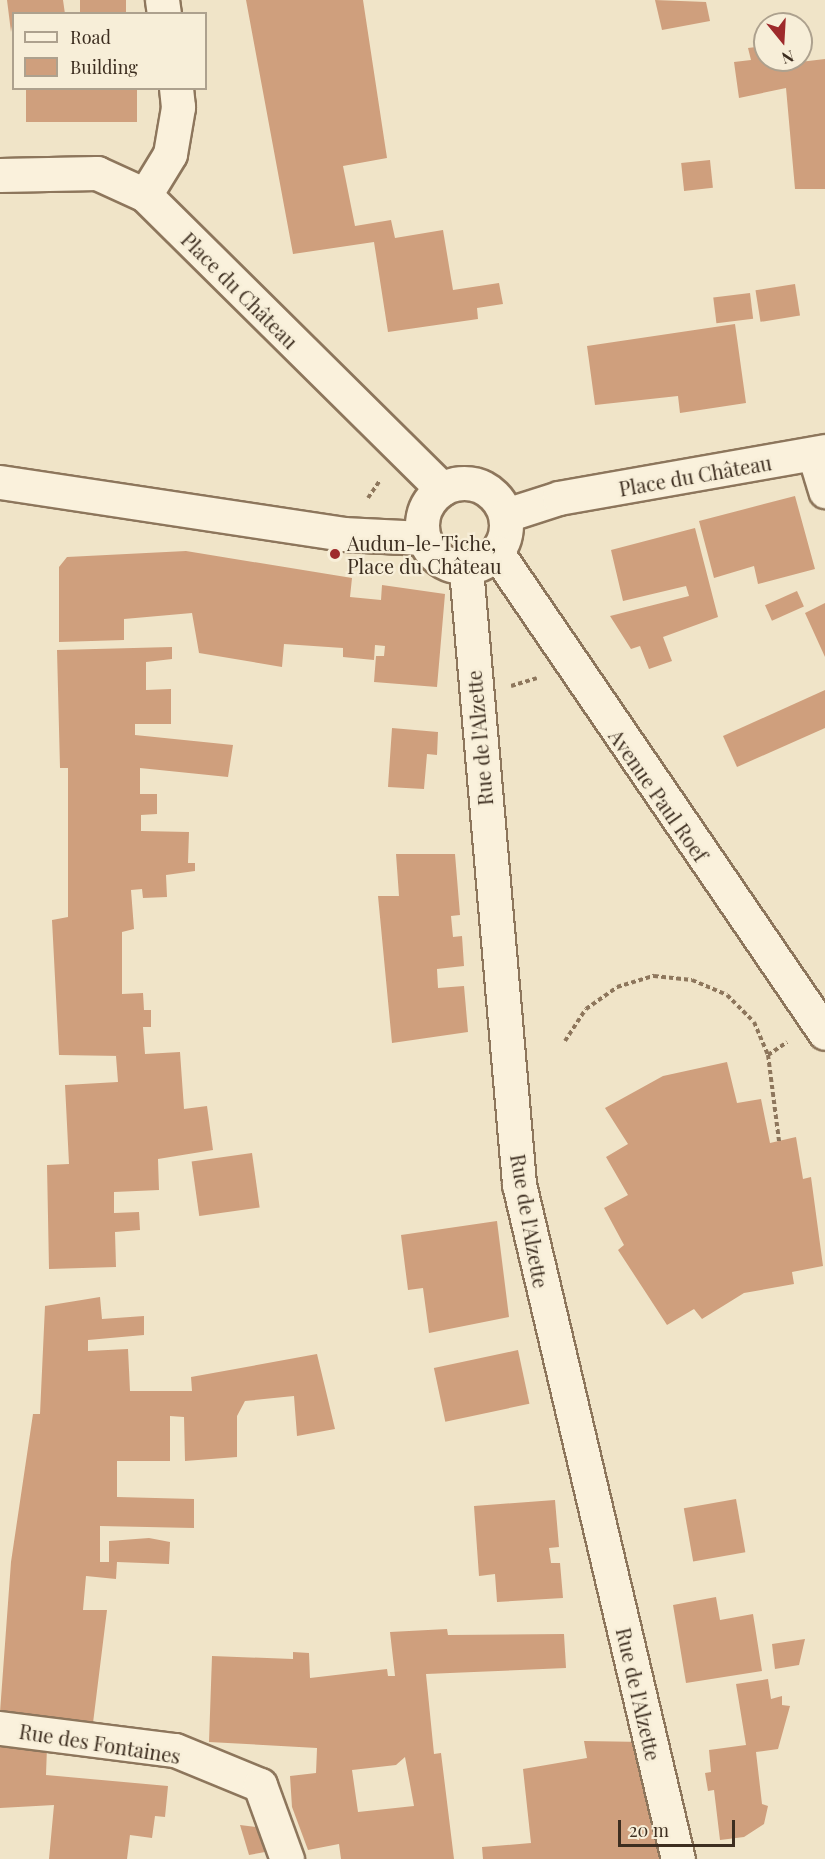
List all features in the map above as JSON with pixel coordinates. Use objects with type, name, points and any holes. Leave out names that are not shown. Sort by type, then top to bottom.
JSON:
[{"type":"street","points":[[145,195],[170,154],[178,108],[176,90]]},
{"type":"street","name":"Place du Château","points":[[0,175],[97,173],[145,195],[442,489]]},
{"type":"street","points":[[820,453],[825,491]]},
{"type":"street","name":"Place du Château","points":[[506,515],[559,498],[820,453]]},
{"type":"street","points":[[0,482],[343,534],[423,538],[447,565],[466,568],[497,553],[506,535],[506,515],[499,501],[480,486],[457,483],[442,489],[428,502],[423,538]]},
{"type":"street","name":"Avenue Paul Roef","points":[[497,553],[566,660],[825,1034]]},
{"type":"street","name":"Rue de l'Alzette","points":[[466,568],[474,686],[519,1184],[678,1859]]},
{"type":"street","name":"Rue des Fontaines","points":[[0,1728],[175,1750],[260,1785],[287,1859]]},
{"type":"path","points":[[343,534],[401,449]]},
{"type":"path","points":[[474,686],[525,686],[566,660]]},
{"type":"path","points":[[565,1041],[586,1009],[617,987],[644,979],[692,980],[727,995],[754,1022],[768,1055],[779,1141]]},
{"type":"building","points":[[7,0],[63,0],[65,12],[12,12],[11,32]]},
{"type":"building","points":[[80,0],[126,0],[126,12],[80,12]]},
{"type":"building","points":[[246,0],[363,0],[387,158],[343,166],[355,226],[391,220],[395,238],[443,230],[453,290],[499,283],[503,304],[477,308],[478,319],[388,332],[374,242],[293,254]]},
{"type":"building","points":[[655,0],[706,2],[710,21],[662,30]]},
{"type":"building","points":[[753,47],[753,72],[813,72],[813,60],[825,59],[825,189],[795,189],[786,88],[739,98],[734,62],[751,60],[748,48]]},
{"type":"building","points":[[26,90],[137,90],[137,122],[26,122]]},
{"type":"building","points":[[710,160],[713,188],[684,191],[681,163]]},
{"type":"building","points":[[795,284],[800,316],[760,322],[755,290]]},
{"type":"building","points":[[750,293],[753,319],[716,323],[713,298]]},
{"type":"building","points":[[735,324],[746,403],[680,413],[678,396],[595,405],[587,346]]},
{"type":"building","points":[[795,496],[815,569],[758,584],[754,566],[714,578],[699,521]]},
{"type":"building","points":[[695,528],[718,617],[663,637],[672,661],[649,669],[640,646],[631,649],[610,616],[689,596],[686,586],[623,601],[611,550]]},
{"type":"building","points":[[186,551],[352,578],[350,597],[381,600],[382,585],[445,594],[437,687],[374,682],[376,656],[384,656],[385,646],[375,645],[374,660],[343,657],[343,648],[284,644],[282,667],[199,653],[192,613],[124,619],[124,640],[59,642],[59,567],[67,557]]},
{"type":"building","points":[[797,591],[804,607],[772,621],[765,605]]},
{"type":"building","points":[[825,603],[825,657],[805,613]]},
{"type":"building","points":[[172,647],[172,659],[146,662],[146,690],[171,689],[171,724],[135,724],[135,735],[233,745],[228,777],[140,768],[140,794],[157,794],[157,814],[141,815],[141,831],[189,832],[188,863],[195,863],[195,871],[166,875],[167,897],[143,898],[142,889],[131,890],[134,929],[122,932],[122,994],[143,993],[144,1010],[151,1010],[151,1027],[143,1027],[145,1054],[180,1052],[184,1109],[207,1106],[213,1150],[158,1159],[159,1190],[114,1192],[114,1213],[139,1212],[140,1230],[115,1232],[116,1267],[49,1269],[47,1165],[69,1164],[65,1085],[118,1082],[116,1056],[121,1056],[59,1055],[52,920],[68,917],[68,768],[60,768],[57,650]]},
{"type":"building","points":[[825,690],[825,728],[737,767],[723,736]]},
{"type":"building","points":[[392,728],[438,732],[437,755],[427,754],[424,789],[388,787]]},
{"type":"building","points":[[396,854],[455,854],[460,915],[451,916],[453,937],[462,936],[464,966],[437,969],[438,988],[464,986],[468,1032],[392,1043],[378,896],[399,896]]},
{"type":"building","points":[[727,1062],[737,1103],[761,1099],[770,1143],[796,1137],[803,1179],[811,1177],[823,1266],[792,1272],[794,1284],[744,1293],[702,1319],[694,1309],[667,1325],[618,1250],[624,1245],[604,1208],[628,1195],[606,1157],[628,1144],[605,1108],[663,1076]]},
{"type":"building","points":[[252,1153],[260,1207],[199,1216],[192,1161]]},
{"type":"building","points":[[497,1221],[509,1317],[429,1333],[423,1288],[408,1290],[401,1235]]},
{"type":"building","points":[[100,1297],[102,1319],[144,1316],[144,1335],[88,1340],[88,1351],[128,1349],[130,1391],[192,1391],[191,1377],[317,1354],[335,1429],[297,1436],[294,1396],[245,1401],[237,1416],[237,1457],[185,1461],[184,1417],[170,1416],[170,1461],[117,1461],[117,1497],[194,1499],[194,1528],[100,1526],[100,1562],[109,1562],[109,1541],[149,1538],[170,1542],[169,1564],[117,1562],[116,1579],[86,1576],[83,1610],[107,1610],[93,1723],[0,1712],[11,1562],[33,1414],[40,1414],[45,1306]]},
{"type":"building","points":[[518,1350],[529,1404],[445,1422],[434,1368]]},
{"type":"building","points":[[736,1499],[745,1552],[693,1561],[684,1508]]},
{"type":"building","points":[[555,1500],[559,1547],[549,1548],[551,1563],[560,1563],[563,1598],[497,1602],[495,1574],[479,1576],[474,1506]]},
{"type":"building","points":[[716,1597],[720,1620],[753,1614],[762,1671],[686,1683],[673,1605]]},
{"type":"building","points":[[447,1629],[448,1635],[564,1634],[566,1668],[426,1674],[434,1754],[441,1753],[454,1859],[341,1859],[339,1844],[308,1850],[292,1807],[290,1776],[316,1773],[317,1748],[209,1742],[212,1656],[293,1659],[293,1652],[309,1653],[310,1678],[387,1669],[388,1676],[395,1676],[390,1632]],"holes":[[[405,1757],[414,1806],[358,1812],[352,1770],[396,1765]]]},
{"type":"building","points":[[805,1639],[799,1665],[775,1669],[772,1644]]},
{"type":"building","points":[[768,1679],[771,1699],[782,1696],[782,1705],[790,1706],[778,1749],[756,1752],[762,1804],[768,1806],[764,1824],[744,1837],[720,1840],[714,1790],[708,1791],[705,1773],[711,1772],[709,1750],[746,1745],[736,1684]]},
{"type":"building","points":[[0,1740],[47,1747],[46,1775],[168,1786],[165,1817],[155,1816],[152,1838],[130,1835],[127,1859],[49,1859],[54,1805],[0,1808]]},
{"type":"building","points":[[584,1741],[644,1742],[664,1859],[483,1859],[482,1847],[531,1843],[523,1769],[587,1758]]},
{"type":"building","points":[[240,1825],[257,1827],[265,1852],[249,1855]]},
{"type":"place","name":"Audun-le-Tiche, Place du Château","points":[[335,554]]}]
